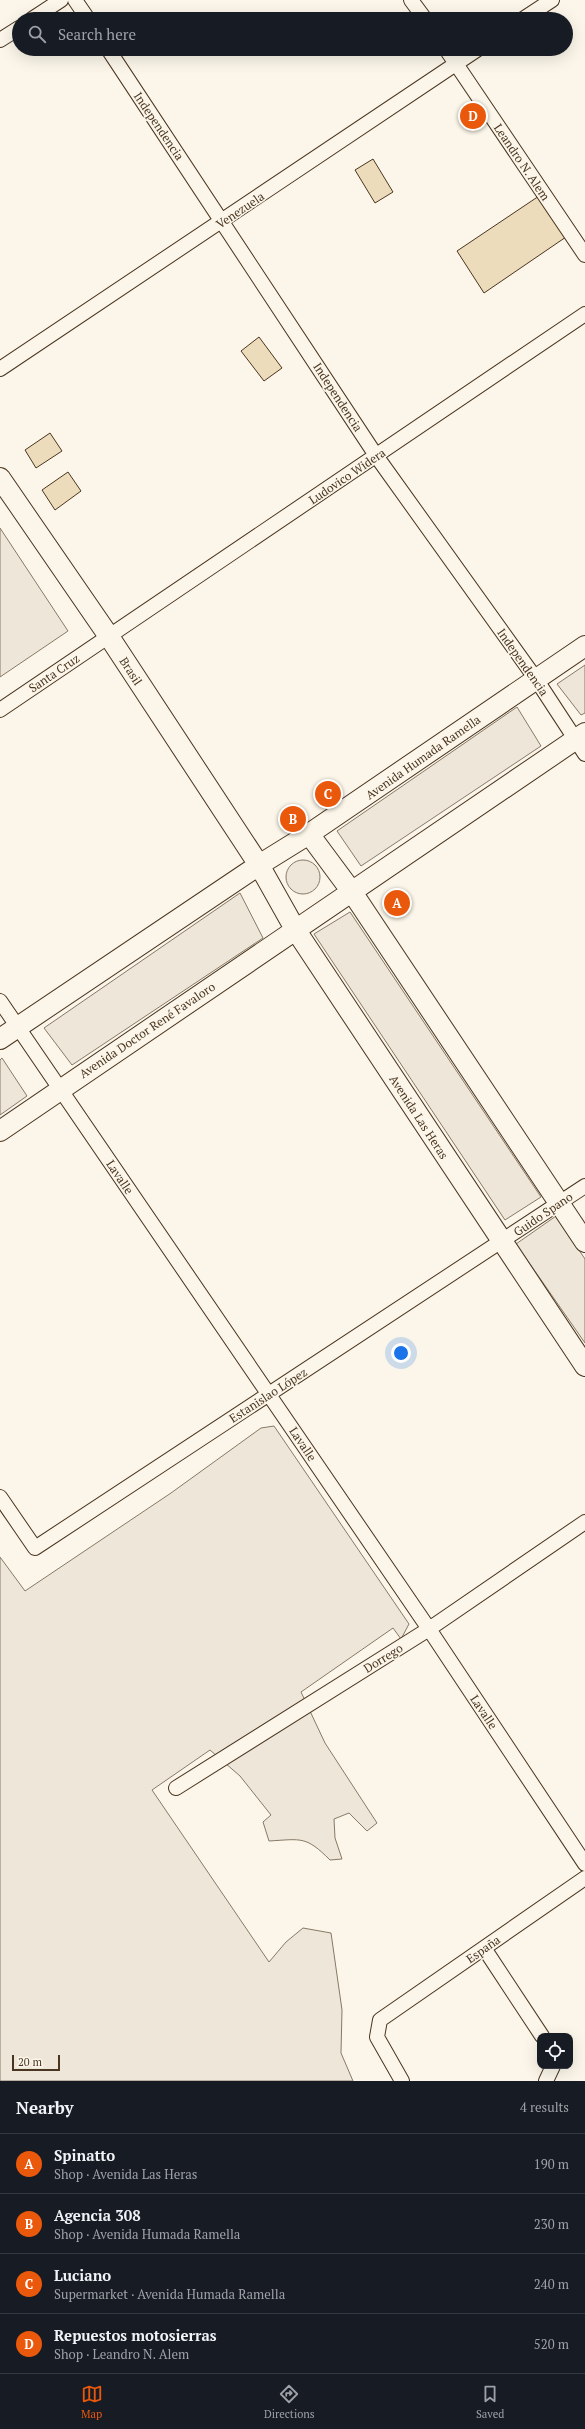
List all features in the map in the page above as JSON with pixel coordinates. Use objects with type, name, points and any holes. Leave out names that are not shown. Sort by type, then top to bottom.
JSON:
[{"type":"main road","name":"Brasil","points":[[0,478],[108,636],[259,866]]},
{"type":"main road","name":"Avenida Humada Ramella","points":[[259,866],[309,834],[585,646]]},
{"type":"main road","points":[[295,929],[582,742]]},
{"type":"main road","points":[[309,834],[352,892],[585,1242]]},
{"type":"main road","name":"Avenida Las Heras","points":[[259,866],[295,929],[585,1366]]},
{"type":"main road","points":[[0,1039],[17,1026],[259,866]]},
{"type":"main road","name":"Avenida Doctor René Favaloro","points":[[0,1131],[295,929]]},
{"type":"street","points":[[43,12],[61,0]]},
{"type":"street","points":[[75,0],[83,12]]},
{"type":"street","points":[[411,0],[419,12]]},
{"type":"street","points":[[534,12],[552,0]]},
{"type":"street","points":[[0,40],[12,32]]},
{"type":"street","name":"Independencia","points":[[113,56],[377,456],[582,742]]},
{"type":"street","name":"Leandro N. Alem","points":[[451,56],[585,255]]},
{"type":"street","name":"Venezuela","points":[[0,369],[468,56]]},
{"type":"street","name":"Ludovico Widera","points":[[108,636],[377,456],[585,314]]},
{"type":"street","name":"Santa Cruz","points":[[0,710],[108,636]]},
{"type":"street","name":"Lavalle","points":[[0,1001],[429,1629],[585,1864]]},
{"type":"street","name":"Guido Spano","points":[[502,1242],[585,1186]]},
{"type":"street","name":"Estanislao López","points":[[0,1497],[35,1548],[502,1242]]},
{"type":"street","name":"Dorrego","points":[[176,1788],[429,1629],[585,1522]]},
{"type":"street","name":"España","points":[[402,2081],[377,2037],[380,2020],[585,1878]]},
{"type":"street","points":[[484,1948],[540,2033]]},
{"type":"street","points":[[546,2081],[552,2069]]},
{"type":"shaded area","points":[[0,528],[68,631],[0,677]]},
{"type":"shaded area","points":[[585,665],[585,713],[581,715],[557,684]]},
{"type":"shaded area","points":[[517,707],[541,746],[361,866],[337,831]]},
{"type":"shaded area","points":[[306,860],[315,865],[319,870],[319,884],[315,889],[310,893],[300,894],[296,893],[287,884],[286,874],[287,870],[296,861]]},
{"type":"shaded area","points":[[240,893],[263,938],[72,1065],[44,1028]]},
{"type":"shaded area","points":[[350,912],[541,1197],[505,1220],[314,934]]},
{"type":"shaded area","points":[[2,1058],[27,1096],[0,1115],[0,1060]]},
{"type":"shaded area","points":[[556,1216],[585,1259],[585,1343],[516,1244]]},
{"type":"shaded area","points":[[274,1426],[409,1624],[401,1639],[393,1628],[301,1692],[325,1743],[377,1823],[367,1831],[349,1813],[334,1819],[335,1838],[342,1859],[330,1860],[315,1847],[303,1841],[269,1841],[263,1822],[271,1815],[240,1776],[210,1750],[152,1790],[269,1962],[286,1942],[303,1928],[331,1933],[342,2010],[341,2053],[353,2081],[0,2081],[0,1557],[25,1591],[171,1493],[261,1428]]},
{"type":"building","points":[[373,159],[393,192],[375,203],[355,170]]},
{"type":"building","points":[[539,196],[566,237],[484,293],[457,251]]},
{"type":"building","points":[[259,337],[282,368],[264,381],[241,351]]},
{"type":"building","points":[[50,433],[62,451],[36,468],[25,450]]},
{"type":"building","points":[[68,472],[81,491],[55,510],[42,490]]},
{"type":"place","name":"Repuestos motosierras","points":[[473,116]]},
{"type":"place","name":"Luciano","points":[[328,794]]},
{"type":"place","name":"Agencia 308","points":[[293,819]]},
{"type":"place","name":"Spinatto","points":[[397,903]]}]
